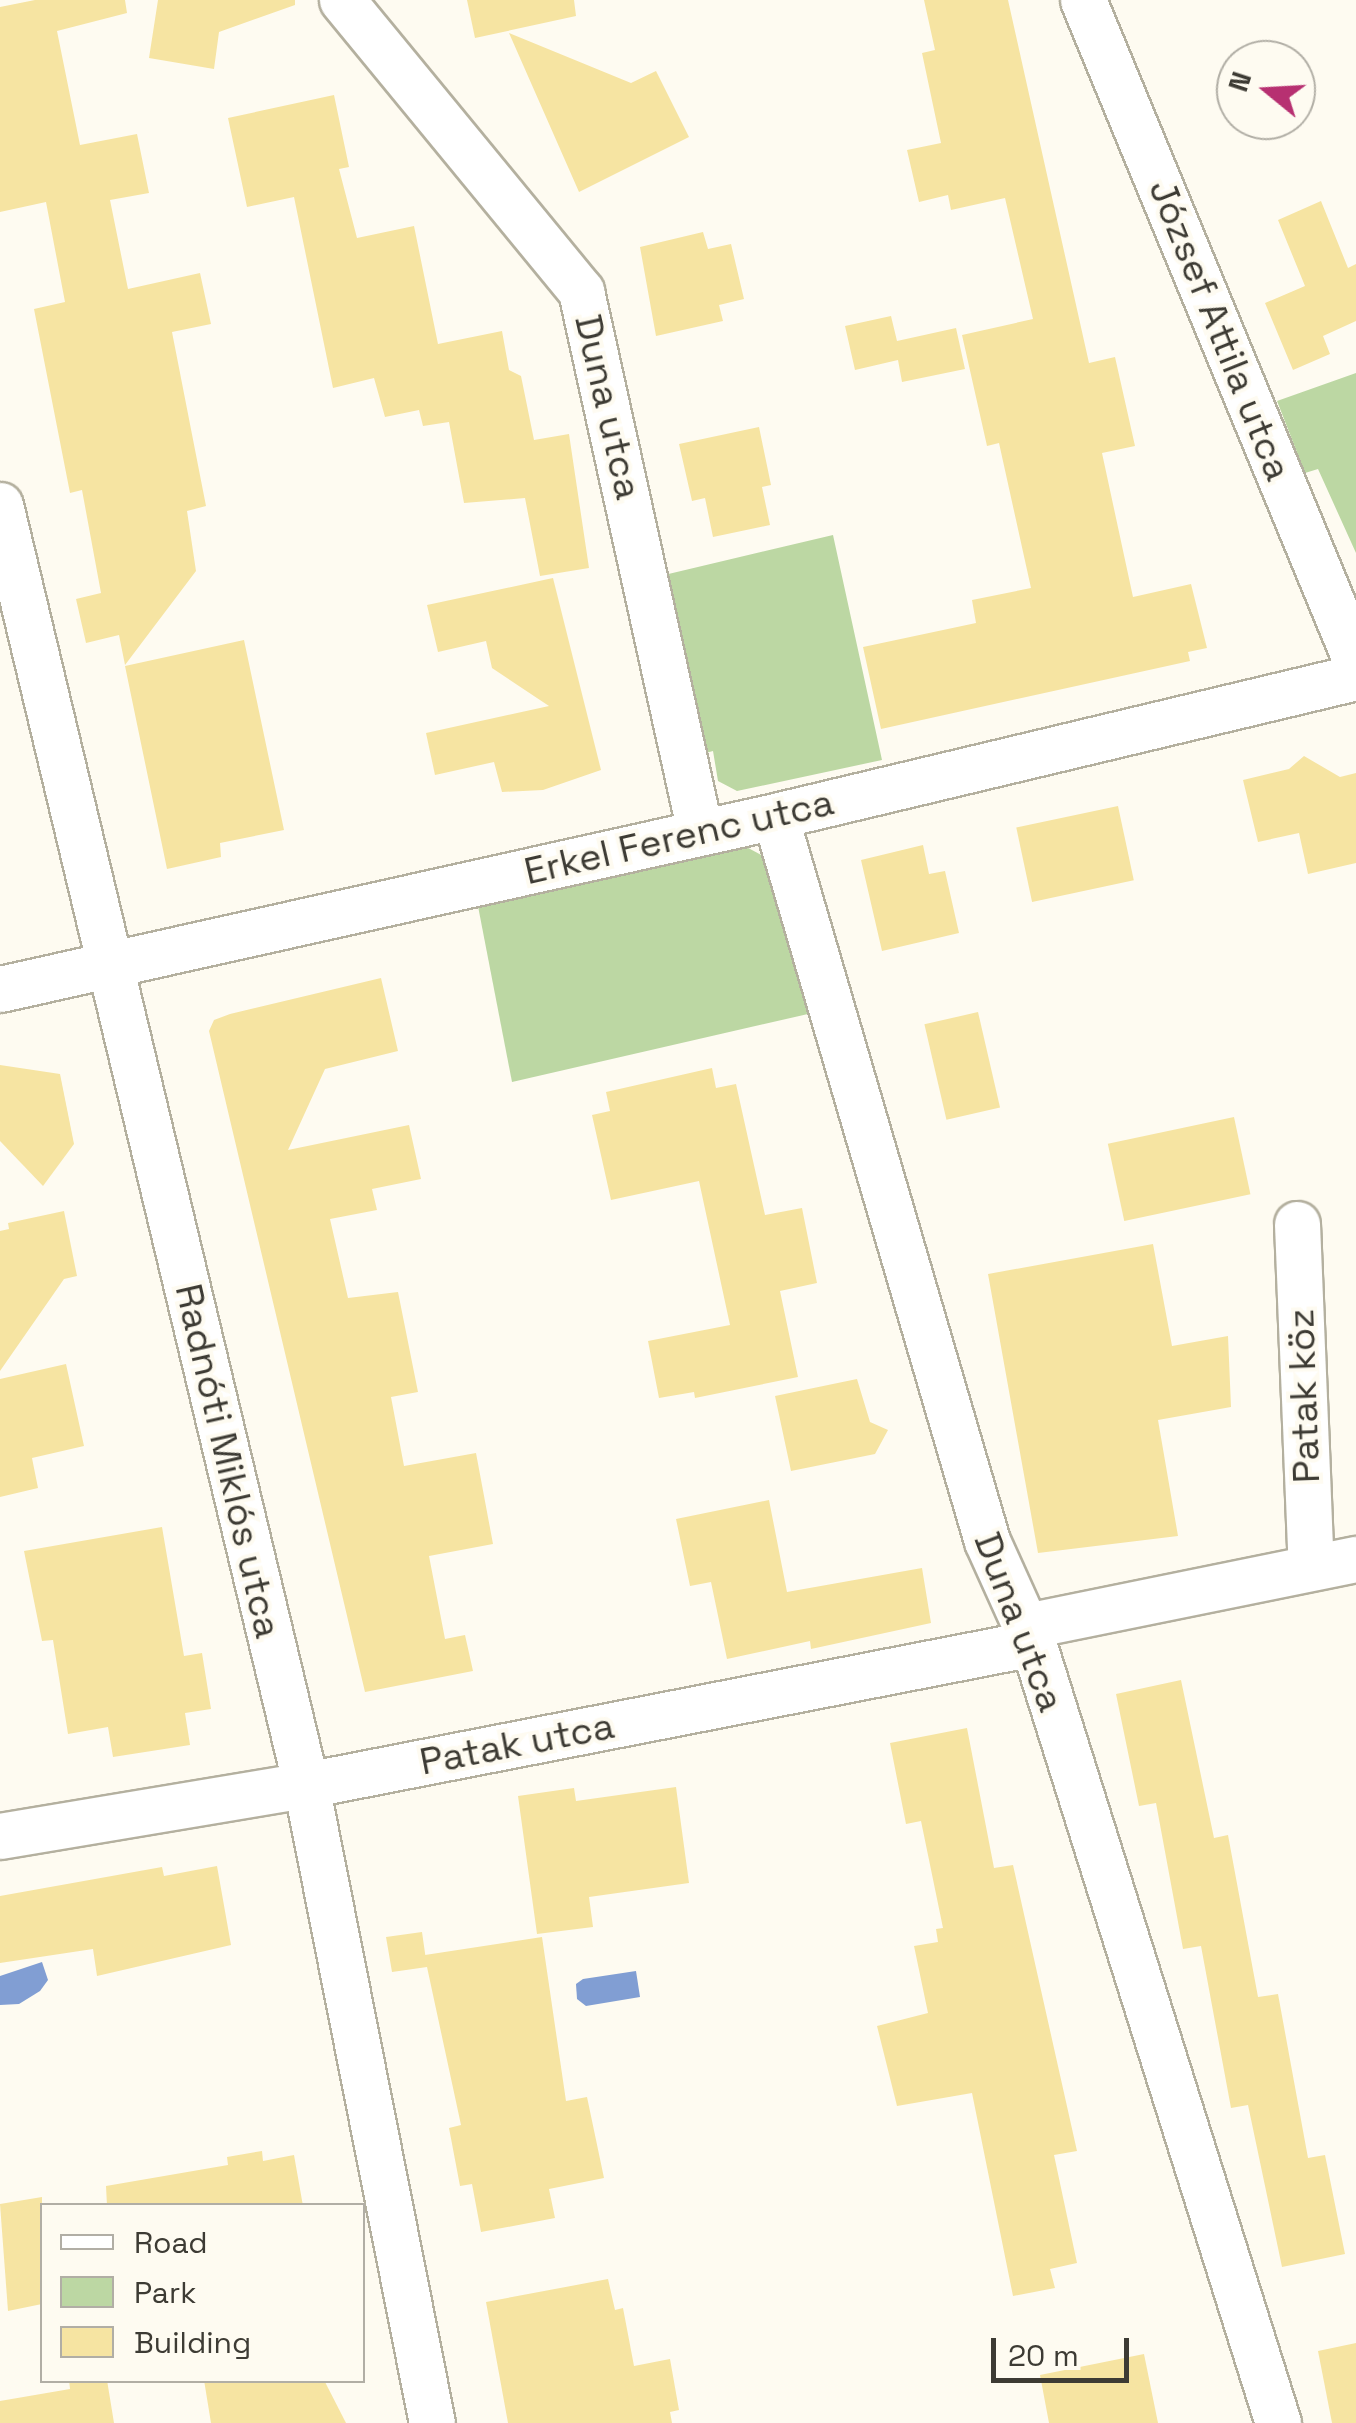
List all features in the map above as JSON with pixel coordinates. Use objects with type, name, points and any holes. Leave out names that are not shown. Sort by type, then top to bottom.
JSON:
[{"type":"street","name":"Duna utca","points":[[342,0],[582,292],[700,832]]},
{"type":"street","name":"József Attila utca","points":[[1083,0],[1356,661]]},
{"type":"street","name":"Radnóti Miklós utca","points":[[0,505],[306,1785],[432,2423]]},
{"type":"street","name":"Erkel Ferenc utca","points":[[0,989],[776,816],[1356,678]]},
{"type":"street","name":"Duna utca","points":[[776,816],[987,1541],[1029,1634],[1278,2423]]},
{"type":"street","name":"Patak köz","points":[[1297,1224],[1311,1568]]},
{"type":"street","name":"Patak utca","points":[[0,1836],[306,1785],[1029,1634],[1356,1559]]},
{"type":"green space","points":[[1356,373],[1356,553],[1318,469],[1305,473],[1277,401]]},
{"type":"green space","points":[[833,535],[882,760],[737,791],[718,781],[713,751],[702,754],[660,576]]},
{"type":"green space","points":[[739,843],[774,862],[821,1011],[512,1082],[477,901]]},
{"type":"water","points":[[42,1962],[48,1980],[40,1991],[19,2004],[0,2005],[0,1976]]},
{"type":"water","points":[[636,1971],[640,1997],[586,2006],[577,1999],[576,1984],[583,1979]]},
{"type":"building","points":[[35,0],[125,0],[127,13],[57,31],[80,145],[137,134],[149,193],[110,200],[128,289],[200,273],[211,324],[172,332],[206,506],[187,511],[196,571],[125,665],[119,635],[86,643],[76,599],[101,593],[82,490],[70,493],[34,309],[65,302],[46,202],[0,212],[0,7]]},
{"type":"building","points":[[158,0],[295,0],[295,5],[219,32],[214,69],[149,58]]},
{"type":"building","points":[[467,0],[574,0],[576,16],[475,38]]},
{"type":"building","points":[[924,0],[1008,0],[1089,363],[1115,357],[1135,446],[1102,453],[1133,597],[1191,584],[1207,648],[1188,652],[1190,661],[881,729],[863,647],[976,623],[972,600],[1031,588],[999,443],[987,446],[962,335],[1033,319],[1005,198],[951,210],[948,195],[919,202],[907,150],[941,143],[922,53],[935,50]]},
{"type":"building","points":[[509,33],[631,83],[656,71],[689,137],[579,192]]},
{"type":"building","points":[[334,95],[349,167],[339,169],[357,238],[414,226],[438,344],[502,331],[509,370],[521,376],[534,440],[569,434],[589,568],[540,576],[525,498],[464,503],[449,422],[423,426],[419,410],[385,417],[374,378],[333,388],[294,197],[247,207],[228,118]]},
{"type":"building","points":[[1321,201],[1348,268],[1356,264],[1356,321],[1323,336],[1330,354],[1293,370],[1265,303],[1305,286],[1278,220]]},
{"type":"building","points":[[703,232],[708,249],[731,244],[744,299],[719,305],[723,321],[656,336],[640,247]]},
{"type":"building","points":[[891,316],[897,341],[956,328],[965,369],[902,382],[898,360],[855,370],[845,326]]},
{"type":"building","points":[[759,427],[771,485],[762,487],[770,525],[713,537],[705,498],[692,501],[679,444]]},
{"type":"building","points":[[553,578],[601,770],[543,790],[502,792],[494,762],[435,775],[426,733],[549,706],[492,668],[486,641],[438,652],[427,605]]},
{"type":"building","points":[[244,640],[284,830],[220,843],[221,857],[167,869],[125,666]]},
{"type":"building","points":[[1304,756],[1340,777],[1356,773],[1356,863],[1308,874],[1299,833],[1258,842],[1243,780],[1289,769]]},
{"type":"building","points":[[1118,806],[1134,880],[1032,902],[1016,828]]},
{"type":"building","points":[[923,845],[929,874],[945,871],[959,933],[882,951],[861,860]]},
{"type":"building","points":[[381,978],[398,1051],[325,1069],[288,1150],[409,1125],[421,1179],[372,1189],[377,1210],[330,1219],[348,1298],[398,1292],[418,1392],[391,1397],[404,1466],[476,1453],[493,1544],[429,1556],[445,1639],[465,1635],[473,1671],[365,1692],[209,1031],[214,1020],[230,1014]]},
{"type":"building","points":[[978,1012],[1000,1107],[946,1120],[924,1024]]},
{"type":"building","points":[[0,1065],[60,1074],[74,1144],[43,1186],[0,1141]]},
{"type":"building","points":[[712,1068],[716,1088],[736,1084],[765,1215],[802,1208],[817,1283],[780,1291],[798,1377],[695,1398],[694,1392],[659,1398],[648,1341],[730,1325],[699,1181],[611,1200],[592,1115],[610,1111],[606,1092]]},
{"type":"building","points":[[1234,1117],[1250,1194],[1124,1221],[1108,1144]]},
{"type":"building","points":[[64,1211],[77,1276],[64,1279],[0,1371],[0,1231],[9,1229],[8,1223]]},
{"type":"building","points":[[1153,1244],[1172,1346],[1228,1336],[1231,1407],[1158,1420],[1178,1536],[1038,1553],[988,1274]]},
{"type":"building","points":[[66,1364],[84,1446],[32,1458],[38,1488],[0,1497],[0,1379]]},
{"type":"building","points":[[857,1379],[870,1422],[888,1430],[875,1454],[791,1471],[775,1396]]},
{"type":"building","points":[[769,1500],[787,1592],[922,1568],[931,1623],[811,1649],[810,1641],[727,1659],[711,1582],[690,1586],[676,1519]]},
{"type":"building","points":[[162,1527],[184,1656],[202,1653],[211,1709],[185,1713],[190,1745],[113,1757],[108,1727],[68,1734],[53,1640],[42,1641],[24,1551]]},
{"type":"building","points":[[1181,1680],[1214,1838],[1228,1835],[1258,1997],[1278,1994],[1308,2158],[1325,2155],[1345,2254],[1282,2267],[1248,2105],[1231,2108],[1201,1946],[1183,1949],[1156,1803],[1139,1806],[1116,1694]]},
{"type":"building","points":[[967,1728],[994,1868],[1013,1865],[1077,2151],[1054,2155],[1077,2263],[1050,2269],[1055,2288],[1013,2296],[972,2093],[897,2106],[877,2026],[928,2013],[914,1946],[938,1942],[936,1929],[943,1928],[921,1821],[906,1824],[890,1743]]},
{"type":"building","points":[[676,1787],[689,1883],[589,1897],[593,1927],[537,1934],[518,1796],[574,1788],[576,1801]]},
{"type":"building","points":[[217,1866],[231,1945],[97,1976],[93,1949],[0,1963],[0,1896],[162,1867],[164,1876]]},
{"type":"building","points":[[422,1932],[425,1955],[542,1937],[566,2101],[587,2097],[604,2178],[549,2189],[555,2218],[481,2232],[472,2184],[460,2186],[449,2128],[461,2125],[427,1967],[392,1972],[386,1937]]},
{"type":"building","points":[[262,2151],[263,2161],[294,2155],[302,2203],[107,2203],[106,2186],[228,2165],[227,2157]]},
{"type":"building","points":[[42,2197],[40,2304],[8,2311],[0,2204]]},
{"type":"building","points":[[608,2279],[615,2310],[623,2308],[634,2366],[670,2359],[679,2410],[670,2412],[672,2423],[508,2423],[486,2302]]},
{"type":"building","points":[[1356,2343],[1356,2423],[1332,2423],[1318,2351]]},
{"type":"building","points":[[1144,2354],[1158,2423],[1049,2423],[1040,2375]]},
{"type":"building","points":[[69,2383],[107,2383],[114,2423],[0,2423],[0,2401],[70,2389]]},
{"type":"building","points":[[204,2383],[326,2383],[346,2423],[211,2423]]}]
